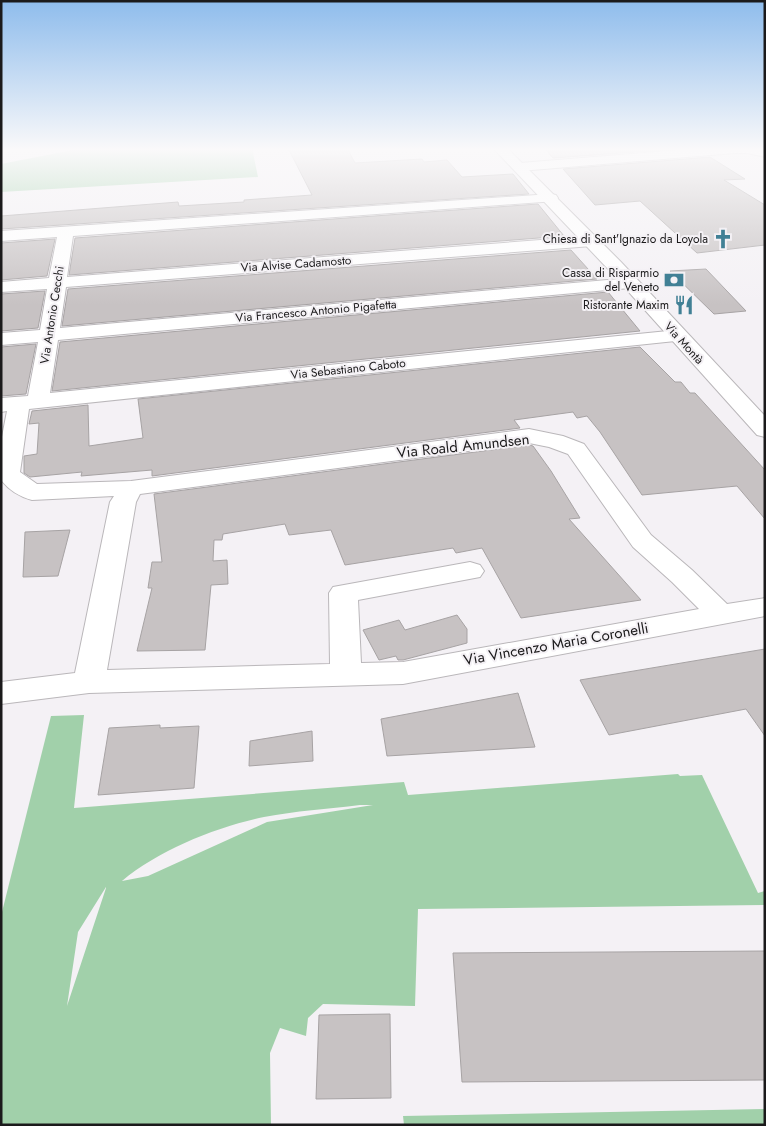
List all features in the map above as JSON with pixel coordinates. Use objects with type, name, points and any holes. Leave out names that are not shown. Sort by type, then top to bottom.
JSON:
[{"type":"street","points":[[1,236],[513,201]]},
{"type":"street","name":"Via Montà","points":[[552,201],[592,241],[765,430]]},
{"type":"street","name":"Via Antonio Cecchi","points":[[19,402],[49,335],[66,231]]},
{"type":"street","name":"Via Alvise Cadamosto","points":[[1,287],[592,241]]},
{"type":"street","name":"Via Francesco Antonio Pigafetta","points":[[1,339],[630,283]]},
{"type":"street","name":"Via Sebastiano Caboto","points":[[19,402],[678,336]]},
{"type":"street","name":"Via Roald Amundsen","points":[[19,402],[8,472],[15,481],[32,492],[131,488],[529,436],[555,441],[576,449],[642,541],[682,576],[720,614]]},
{"type":"street","points":[[89,682],[123,502],[131,488]]},
{"type":"street","points":[[346,674],[343,593],[470,571]]},
{"type":"street","name":"Via Vincenzo Maria Coronelli","points":[[1,693],[89,682],[403,673],[765,607]]},
{"type":"green space","points":[[84,715],[74,808],[404,782],[408,795],[678,774],[680,776],[702,775],[758,893],[765,891],[765,905],[418,909],[415,1006],[323,1004],[308,1018],[306,1036],[280,1028],[270,1053],[271,1125],[1,1125],[1,916],[51,716]],"holes":[[[373,805],[267,822],[148,876],[122,881],[153,859],[208,833],[264,817]],[[106,888],[67,1006],[78,932]]]},
{"type":"green space","points":[[765,1109],[765,1125],[404,1125],[403,1116]]},
{"type":"building","points":[[430,201],[1,229],[1,216],[178,202],[179,206],[244,202]]},
{"type":"building","points":[[591,201],[758,201],[765,205],[765,245],[697,253],[640,201],[595,205]]},
{"type":"building","points":[[538,204],[564,236],[69,275],[75,238]]},
{"type":"building","points":[[55,239],[47,276],[1,280],[1,243]]},
{"type":"building","points":[[571,250],[597,279],[62,326],[68,289]]},
{"type":"building","points":[[706,269],[746,311],[714,314],[670,271]]},
{"type":"building","points":[[45,291],[38,328],[1,331],[1,294]]},
{"type":"building","points":[[608,292],[640,331],[52,391],[60,342]]},
{"type":"building","points":[[36,344],[26,394],[1,396],[1,347]]},
{"type":"building","points":[[640,347],[675,382],[681,382],[690,393],[695,393],[765,470],[765,519],[737,486],[642,495],[600,432],[587,416],[577,418],[573,412],[514,420],[520,428],[152,476],[152,470],[81,476],[82,472],[30,477],[24,473],[24,456],[37,454],[39,423],[29,424],[32,411],[88,405],[89,446],[143,438],[138,399]]},
{"type":"building","points":[[533,446],[551,471],[580,518],[569,519],[641,600],[521,618],[482,548],[456,553],[453,548],[345,565],[331,530],[289,535],[285,524],[223,534],[222,540],[214,540],[213,561],[227,560],[228,584],[211,585],[205,650],[137,651],[152,588],[148,588],[152,562],[162,562],[154,494]]},
{"type":"building","points":[[70,530],[58,576],[23,577],[25,532]]},
{"type":"building","points":[[457,615],[467,629],[467,643],[403,660],[398,660],[396,656],[379,660],[363,630],[399,620],[405,630]]},
{"type":"building","points":[[765,649],[765,736],[746,709],[609,735],[580,680]]},
{"type":"building","points":[[518,693],[535,747],[387,756],[381,719]]},
{"type":"building","points":[[160,725],[160,728],[199,726],[194,788],[98,795],[109,728]]},
{"type":"building","points":[[312,731],[313,761],[249,766],[250,741]]},
{"type":"building","points":[[765,951],[765,1080],[462,1082],[453,953]]},
{"type":"building","points":[[390,1014],[391,1098],[316,1099],[319,1015]]},
{"type":"place","name":"Chiesa di Sant'Ignazio da Loyola","points":[[723,239]]},
{"type":"place","name":"Cassa di Risparmio del Veneto","points":[[674,280]]},
{"type":"place","name":"Ristorante Maxim","points":[[684,305]]}]
